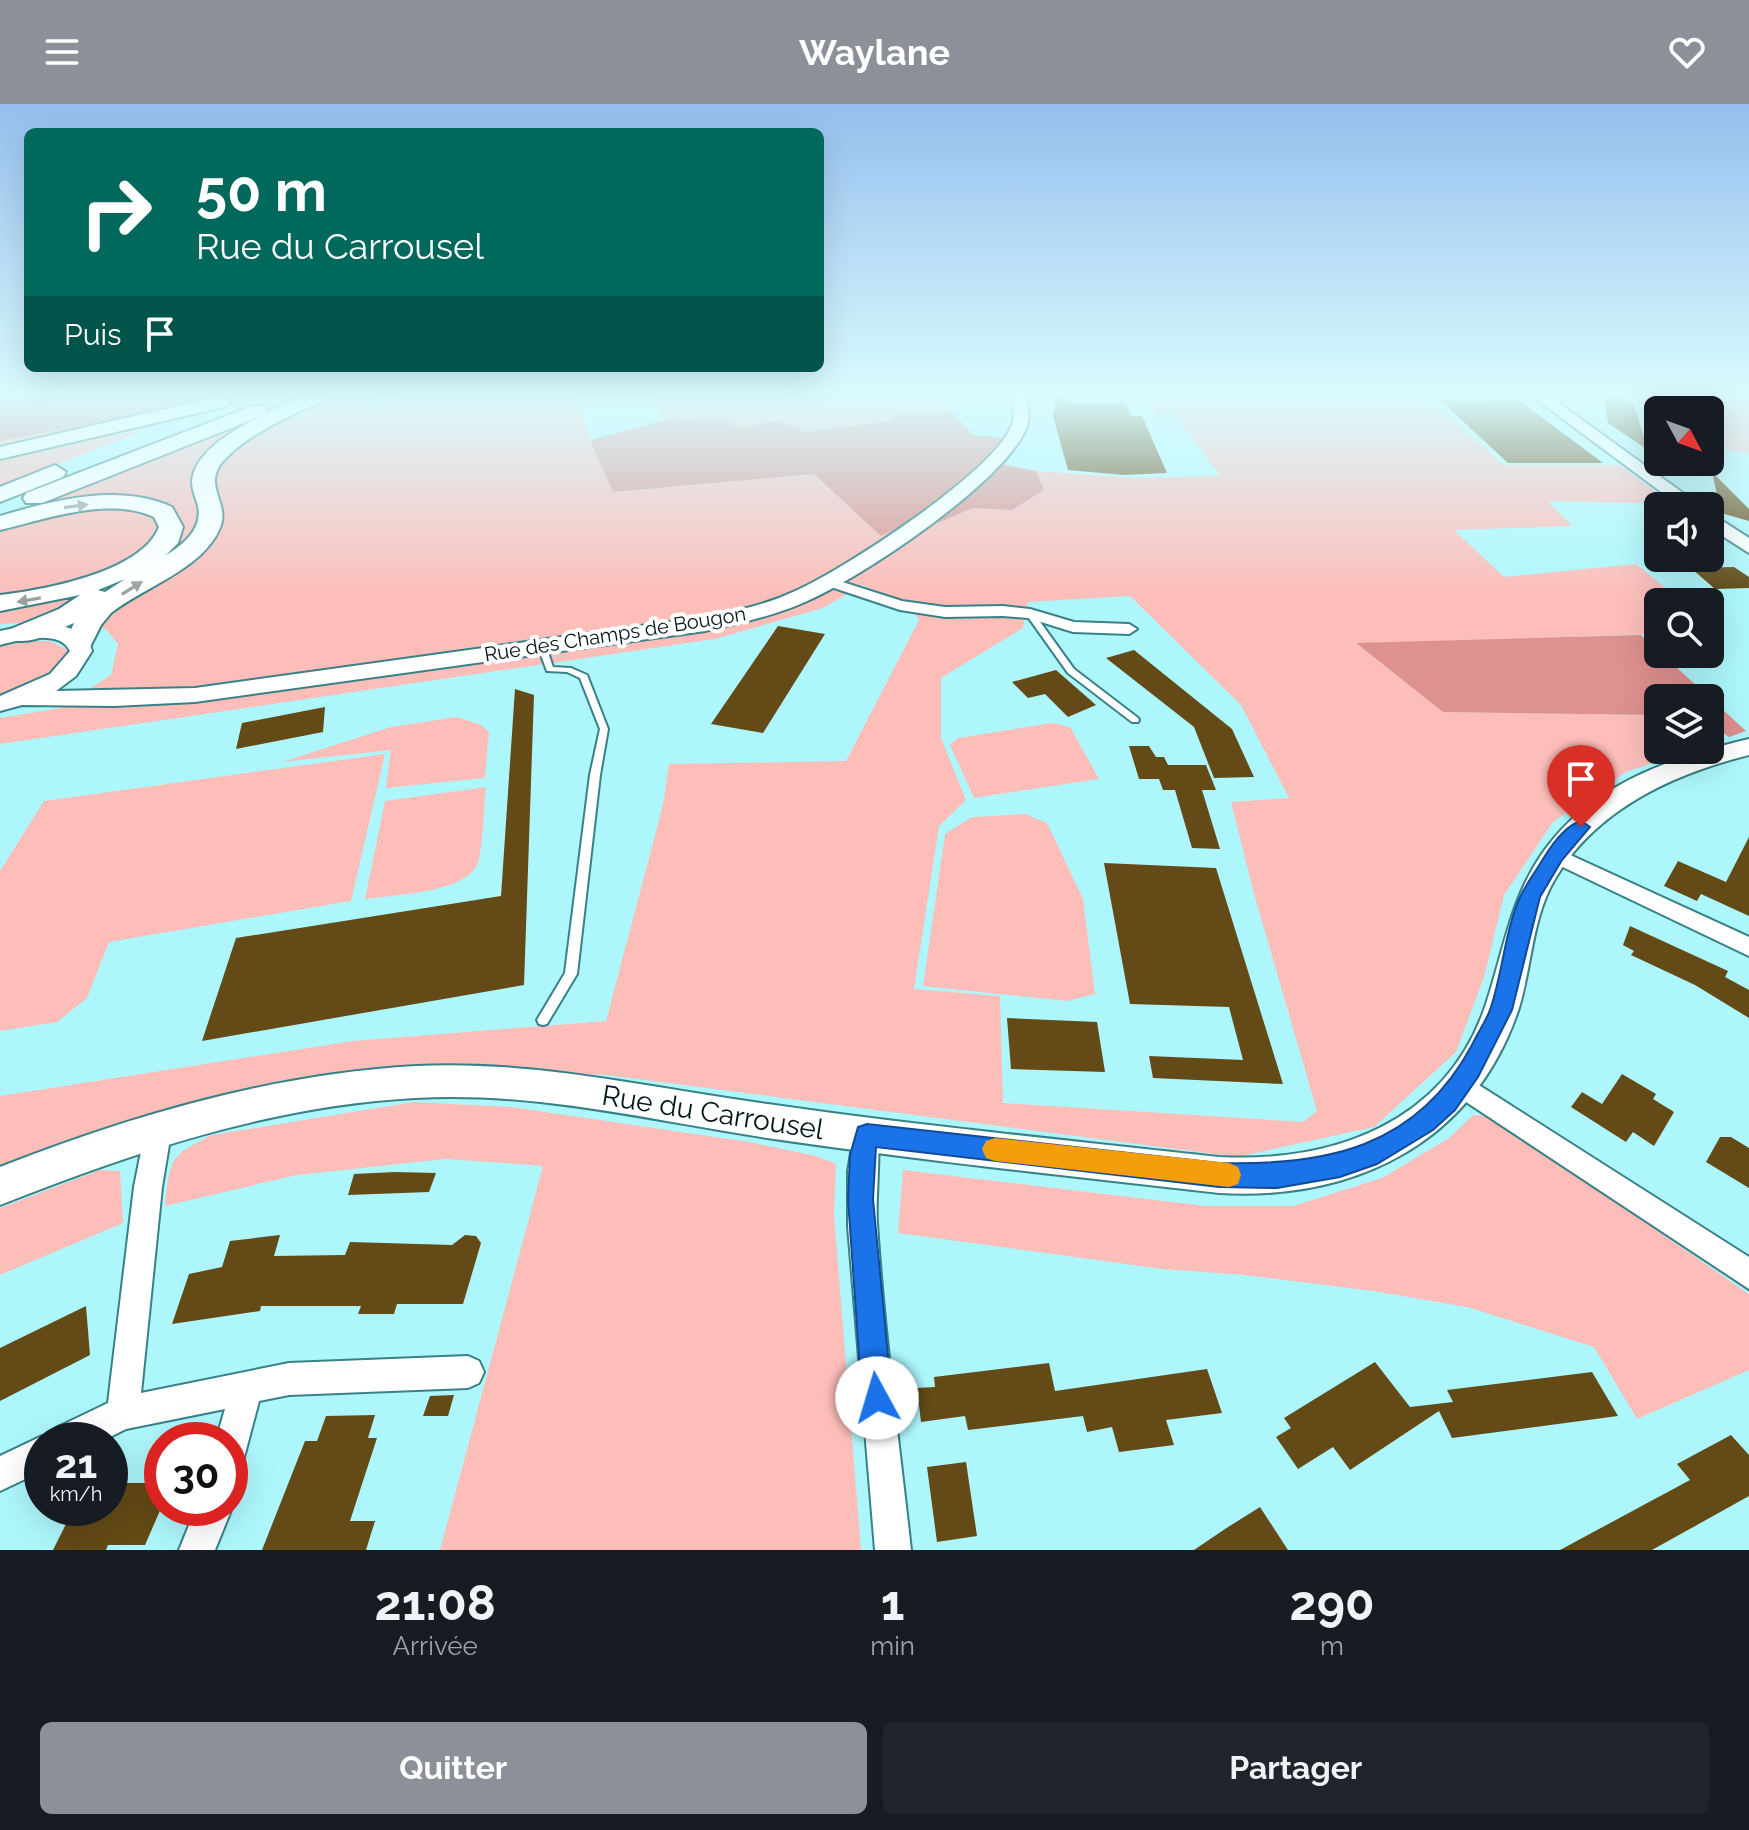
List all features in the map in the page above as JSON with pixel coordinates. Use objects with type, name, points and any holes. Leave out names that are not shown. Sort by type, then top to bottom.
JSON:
[{"type":"highway","points":[[0,495],[85,460]]},
{"type":"highway","points":[[0,513],[128,460]]},
{"type":"highway","points":[[78,652],[89,621],[114,599],[175,562],[208,531],[211,510],[203,480],[213,460]]},
{"type":"highway","points":[[0,523],[51,509],[99,503],[138,504],[164,514],[171,523],[164,543],[111,577],[53,595],[0,603]]},
{"type":"highway","points":[[7,636],[86,605],[111,577]]},
{"type":"street","name":"Rue des Champs de Bougon","points":[[10,701],[195,695],[741,616],[799,598],[830,582],[984,473],[994,460]]},
{"type":"street","points":[[1629,460],[1673,492]]},
{"type":"street","points":[[1724,529],[1749,547]]},
{"type":"street","points":[[830,582],[900,605],[945,612],[1030,614],[1073,627],[1129,629]]},
{"type":"street","points":[[7,636],[63,634],[78,652],[88,691],[114,699]]},
{"type":"street","points":[[10,701],[50,684],[78,652]]},
{"type":"street","name":"Rue du Carrousel","points":[[0,1186],[159,1127],[252,1103],[342,1088],[466,1081],[549,1087],[867,1135],[1219,1175],[1277,1176],[1340,1165],[1368,1156],[1424,1122],[1446,1103],[1460,1084],[1493,1030],[1508,986],[1530,897],[1555,855],[1595,814],[1639,786],[1690,763],[1749,747]]},
{"type":"street","points":[[1555,855],[1749,947]]},
{"type":"street","points":[[1460,1084],[1749,1274]]},
{"type":"street","points":[[123,1413],[148,1187],[159,1127]]},
{"type":"street","points":[[867,1135],[862,1155],[861,1199],[874,1375],[893,1550]]},
{"type":"street","points":[[105,1422],[123,1413],[289,1379],[468,1372]]},
{"type":"street","points":[[238,1422],[246,1388]]},
{"type":"street","points":[[0,1474],[24,1462]]},
{"type":"street","points":[[197,1550],[207,1526]]},
{"type":"lane","points":[[1030,614],[1071,671],[1135,720]]},
{"type":"lane","points":[[542,647],[550,669],[568,670],[584,677],[604,729],[595,775],[571,974],[543,1020]]},
{"type":"shaded area","points":[[0,460],[67,460],[0,487]]},
{"type":"shaded area","points":[[147,460],[599,460],[613,492],[814,474],[881,536],[898,528],[940,522],[973,508],[1012,510],[1044,490],[1036,471],[1135,478],[1220,476],[1209,460],[1499,460],[1504,465],[1619,465],[1656,492],[1644,492],[1644,503],[1548,501],[1572,526],[1454,530],[1504,577],[1636,564],[1666,588],[1644,588],[1644,634],[1357,644],[1443,712],[1644,715],[1644,764],[1650,764],[1626,772],[1553,822],[1504,895],[1484,977],[1456,1052],[1374,1127],[1237,1157],[607,1075],[420,1069],[284,1080],[79,1138],[0,1171],[0,1096],[353,1041],[606,1021],[663,805],[669,764],[846,761],[919,620],[909,603],[862,585],[823,608],[715,639],[0,744],[0,718],[60,708],[111,675],[118,644],[106,629],[69,621],[0,624],[0,530],[19,512]],"holes":[[[1130,596],[1241,705],[1289,798],[1231,802],[1254,894],[1317,1111],[1303,1122],[1003,1103],[1000,996],[914,989],[939,826],[966,800],[941,738],[941,678],[1023,628],[1028,602]]]},
{"type":"shaded area","points":[[599,460],[992,460],[1036,471],[1044,490],[1012,510],[973,508],[940,522],[898,528],[881,536],[814,474],[613,492]]},
{"type":"shaded area","points":[[1641,635],[1644,638],[1644,668],[1677,668],[1695,684],[1644,684],[1644,715],[1443,712],[1356,643]]},
{"type":"shaded area","points":[[50,641],[68,650],[68,659],[62,668],[0,699],[0,646]]},
{"type":"shaded area","points":[[1724,711],[1746,731],[1729,737],[1724,734]]},
{"type":"shaded area","points":[[457,717],[481,725],[489,732],[485,778],[386,788],[391,750],[282,762],[391,727]]},
{"type":"shaded area","points":[[1052,723],[1070,727],[1099,779],[974,798],[950,745],[958,738]]},
{"type":"shaded area","points":[[385,754],[351,901],[109,942],[87,998],[57,1022],[0,1031],[0,871],[44,801]]},
{"type":"shaded area","points":[[486,787],[480,852],[476,867],[468,876],[425,891],[365,899],[385,801]]},
{"type":"shaded area","points":[[1025,814],[1047,823],[1083,899],[1095,994],[1067,1001],[923,986],[945,834],[972,817]]},
{"type":"shaded area","points":[[414,1102],[511,1107],[749,1142],[816,1156],[836,1164],[834,1215],[861,1550],[440,1550],[543,1166],[446,1159],[297,1175],[165,1206],[174,1161],[179,1154],[212,1135]]},
{"type":"shaded area","points":[[1473,1115],[1491,1116],[1749,1294],[1749,1370],[1637,1419],[1594,1347],[1467,1307],[1373,1291],[1244,1275],[1162,1269],[898,1233],[903,1170],[1206,1206],[1293,1206],[1382,1178],[1449,1138]]},
{"type":"shaded area","points":[[100,1170],[120,1171],[123,1223],[0,1275],[0,1208]]},
{"type":"building","points":[[1065,460],[1162,460],[1167,473],[1124,475],[1068,470]]},
{"type":"building","points":[[1505,460],[1600,460],[1603,463],[1508,463]]},
{"type":"building","points":[[1713,476],[1749,509],[1749,521],[1724,514],[1724,492],[1716,492]]},
{"type":"building","points":[[1724,567],[1734,567],[1749,577],[1749,588],[1714,588],[1696,572],[1724,572]]},
{"type":"building","points":[[778,626],[825,634],[763,733],[711,724]]},
{"type":"building","points":[[1134,650],[1232,729],[1254,777],[1214,778],[1194,727],[1106,658]]},
{"type":"building","points":[[1056,670],[1096,705],[1068,717],[1045,694],[1028,698],[1012,682]]},
{"type":"building","points":[[515,689],[534,695],[524,985],[202,1041],[236,938],[501,896]]},
{"type":"building","points":[[325,707],[323,732],[236,749],[242,723]]},
{"type":"building","points":[[1129,746],[1149,746],[1156,757],[1164,757],[1168,765],[1206,765],[1216,790],[1202,790],[1220,849],[1192,848],[1175,790],[1163,790],[1159,779],[1139,779]]},
{"type":"building","points":[[1749,837],[1749,916],[1701,894],[1697,901],[1664,886],[1678,861],[1726,882]]},
{"type":"building","points":[[1104,863],[1216,868],[1283,1084],[1153,1078],[1149,1056],[1243,1060],[1229,1007],[1130,1004]]},
{"type":"building","points":[[1630,926],[1728,971],[1725,977],[1749,990],[1749,1018],[1695,985],[1631,955],[1634,951],[1623,945]]},
{"type":"building","points":[[1007,1018],[1097,1022],[1105,1072],[1011,1069]]},
{"type":"building","points":[[1622,1074],[1656,1094],[1653,1099],[1674,1112],[1654,1146],[1633,1132],[1626,1142],[1571,1107],[1582,1092],[1602,1104]]},
{"type":"building","points":[[1720,1137],[1731,1137],[1749,1148],[1749,1188],[1706,1162]]},
{"type":"building","points":[[436,1173],[429,1192],[348,1195],[354,1174]]},
{"type":"building","points":[[280,1235],[274,1256],[345,1255],[350,1242],[452,1245],[465,1235],[476,1236],[481,1243],[463,1304],[397,1304],[394,1314],[358,1314],[361,1306],[261,1306],[260,1311],[172,1324],[189,1274],[222,1267],[230,1241]]},
{"type":"building","points":[[86,1306],[90,1355],[0,1401],[0,1348]]},
{"type":"building","points":[[1375,1362],[1410,1407],[1453,1402],[1447,1390],[1592,1372],[1618,1416],[1452,1438],[1439,1411],[1350,1470],[1333,1447],[1298,1469],[1276,1437],[1291,1428],[1284,1418]]},
{"type":"building","points":[[1049,1363],[1055,1391],[1207,1369],[1222,1413],[1166,1420],[1174,1445],[1119,1452],[1112,1427],[1087,1432],[1083,1416],[968,1430],[965,1416],[921,1422],[917,1388],[935,1387],[934,1377]]},
{"type":"building","points":[[454,1395],[448,1416],[423,1416],[430,1396]]},
{"type":"building","points":[[375,1415],[368,1438],[377,1438],[350,1521],[375,1521],[366,1550],[262,1550],[305,1441],[317,1441],[326,1416]]},
{"type":"building","points":[[1731,1435],[1749,1455],[1749,1496],[1652,1550],[1560,1550],[1690,1480],[1677,1464]]},
{"type":"building","points":[[966,1462],[977,1536],[937,1542],[927,1467]]},
{"type":"building","points":[[128,1483],[144,1483],[144,1526],[153,1526],[145,1545],[108,1545],[106,1550],[53,1550],[65,1526],[128,1526]]},
{"type":"building","points":[[1260,1507],[1288,1550],[1194,1550],[1225,1529]]},
{"type":"slow traffic","points":[[995,1149],[1229,1175]]},
{"type":"route","points":[[877,1398],[861,1199],[862,1155],[867,1135],[1219,1175],[1277,1176],[1301,1173],[1368,1156],[1424,1122],[1446,1103],[1470,1070],[1501,1010],[1515,945],[1530,897],[1555,855],[1581,827]]}]
